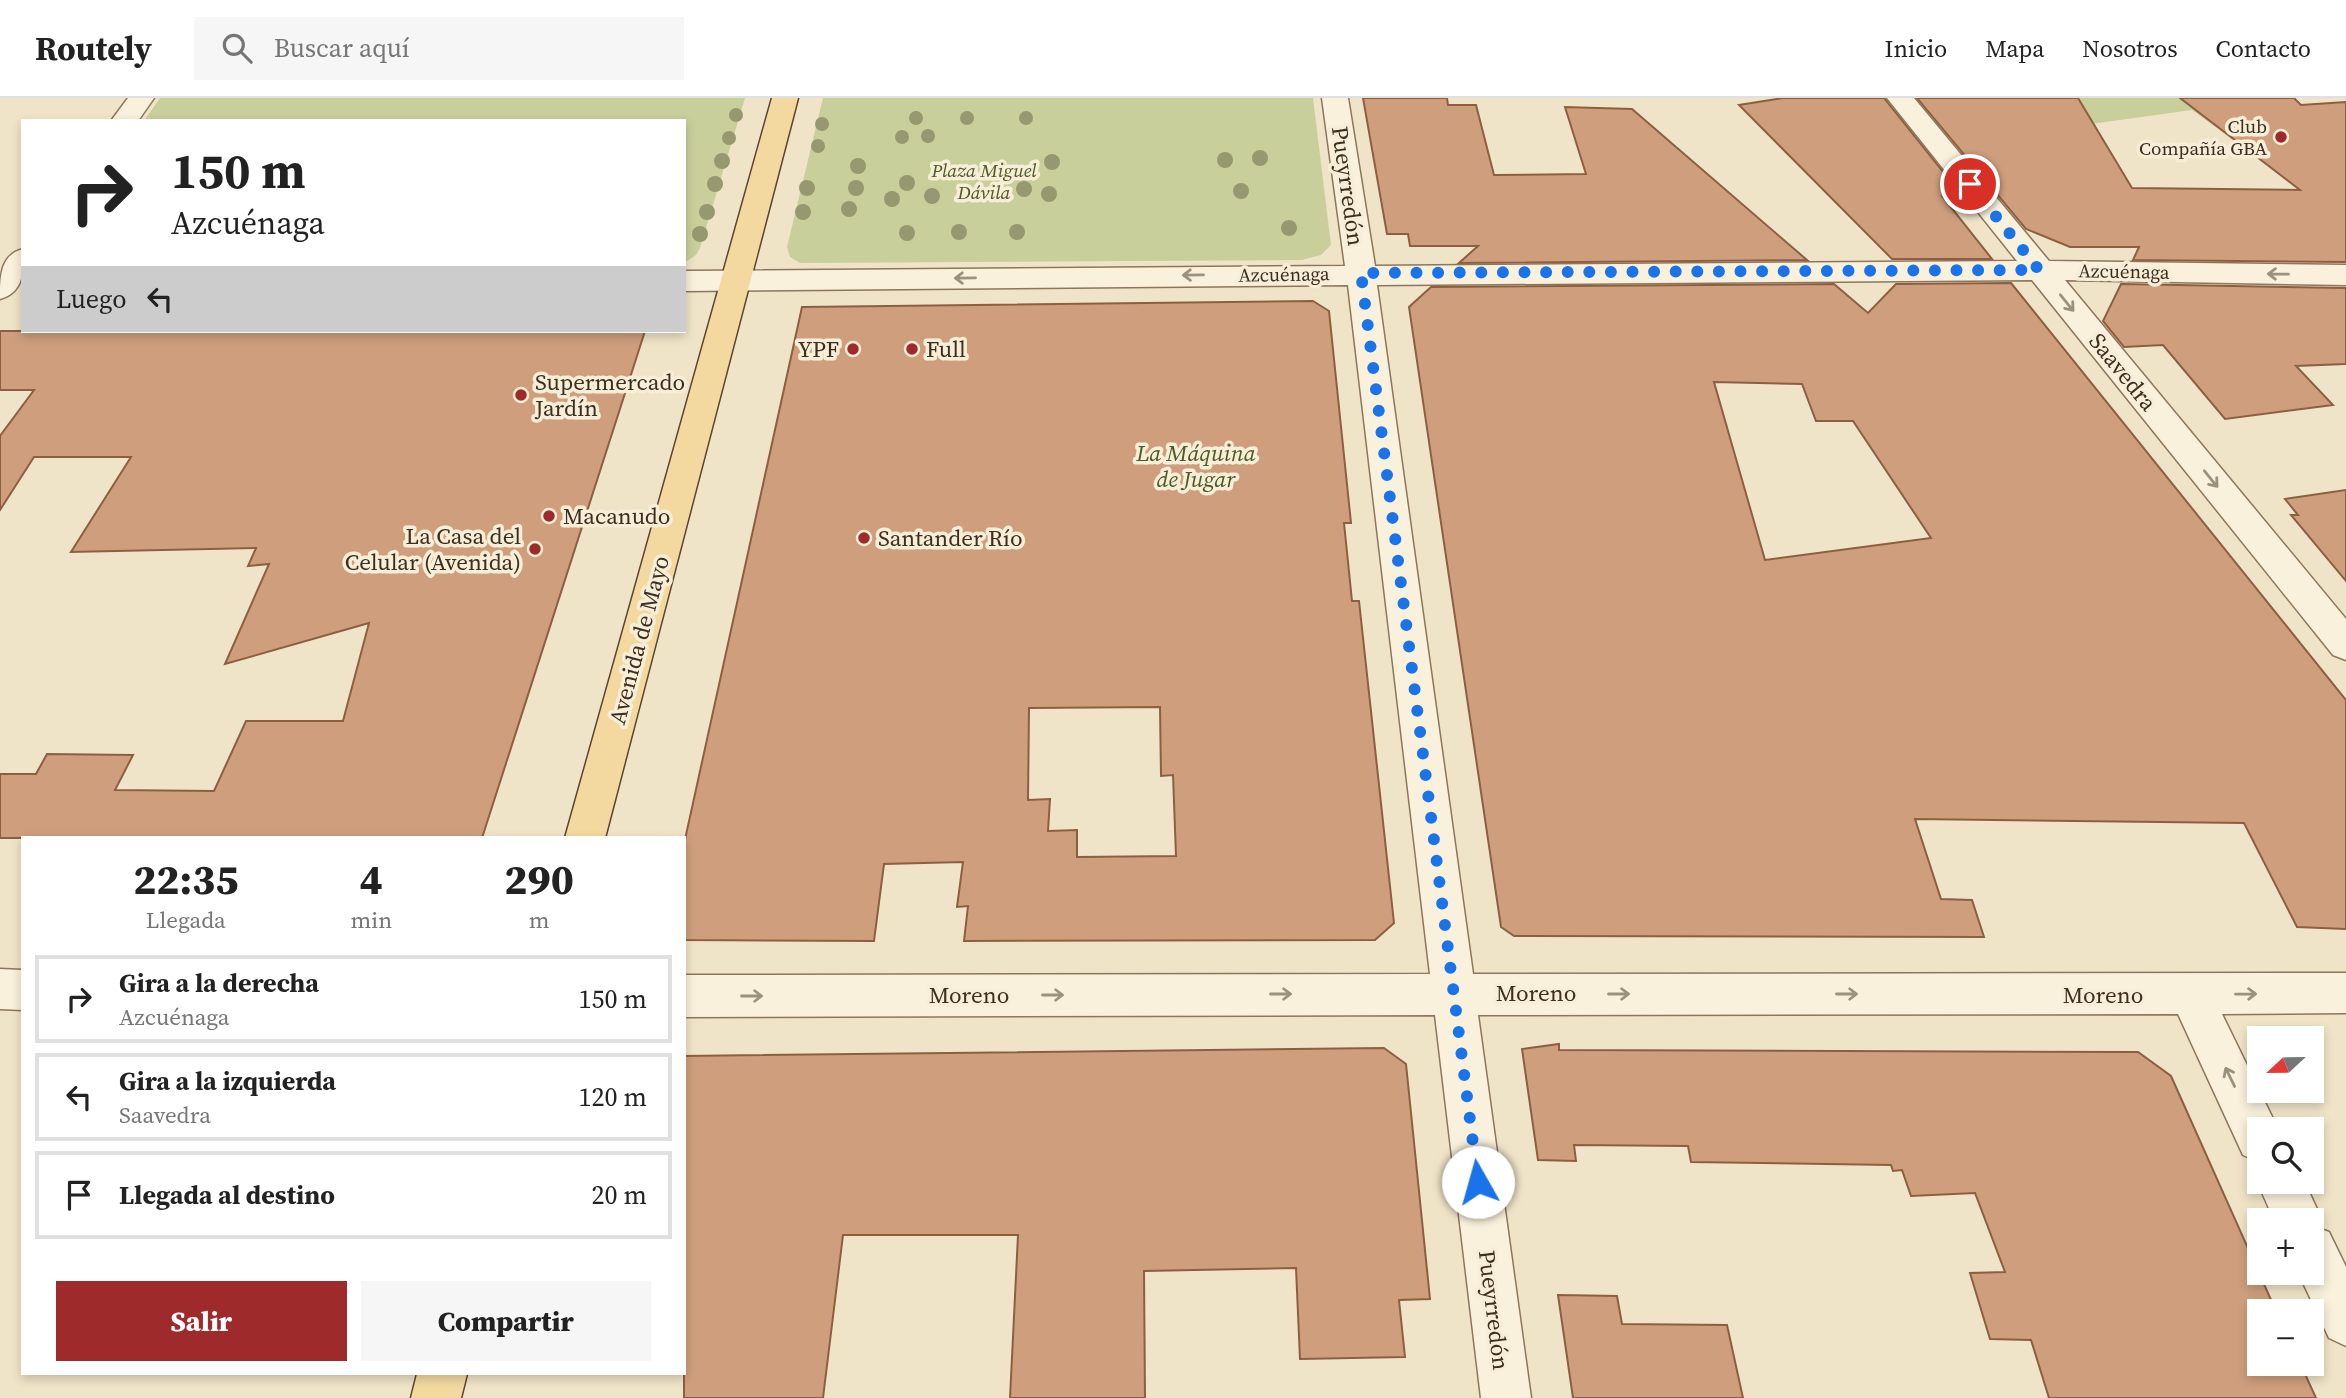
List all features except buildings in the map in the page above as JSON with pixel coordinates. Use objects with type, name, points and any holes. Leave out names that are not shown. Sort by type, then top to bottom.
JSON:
[{"type":"main road","name":"Avenida de Mayo","points":[[586,836],[785,98]]},
{"type":"main road","points":[[436,1398],[442,1375]]},
{"type":"street","points":[[125,119],[141,98]]},
{"type":"street","name":"Pueyrredón","points":[[1335,98],[1361,273],[1506,1398]]},
{"type":"street","name":"Saavedra","points":[[1900,98],[2346,645]]},
{"type":"street","points":[[6,288],[21,262]]},
{"type":"street","name":"Azcuénaga","points":[[686,281],[1361,273],[2039,270],[2346,275]]},
{"type":"street","points":[[0,989],[21,990]]},
{"type":"street","name":"Moreno","points":[[686,996],[2346,993]]},
{"type":"street","points":[[2191,995],[2249,1117]]},
{"type":"street","points":[[2324,1274],[2346,1321]]},
{"type":"green space","points":[[160,98],[745,98],[700,248],[696,255],[686,262],[686,119],[145,119]]},
{"type":"green space","name":"Plaza Miguel Dávila","points":[[823,98],[1313,98],[1331,245],[1321,255],[1302,260],[800,263],[790,257],[787,247]]},
{"type":"green space","name":"Club Compañía GBA","points":[[2066,98],[2294,98],[2346,151],[2257,157],[2192,110],[2091,124]]},
{"type":"place","name":"Club Compañía GBA","points":[[2281,137]]},
{"type":"place","name":"YPF","points":[[853,349]]},
{"type":"place","name":"Full","points":[[912,349]]},
{"type":"place","name":"Supermercado Jardín","points":[[521,395]]},
{"type":"place","name":"Macanudo","points":[[549,516]]},
{"type":"place","name":"Santander Río","points":[[864,538]]},
{"type":"place","name":"La Casa del Celular (Avenida)","points":[[535,549]]},
{"type":"route","points":[[1478,1182],[1361,273],[2039,270],[1970,184]]},
{"type":"park label","name":"La Máquina de Jugar","points":[[1196,466]]}]
